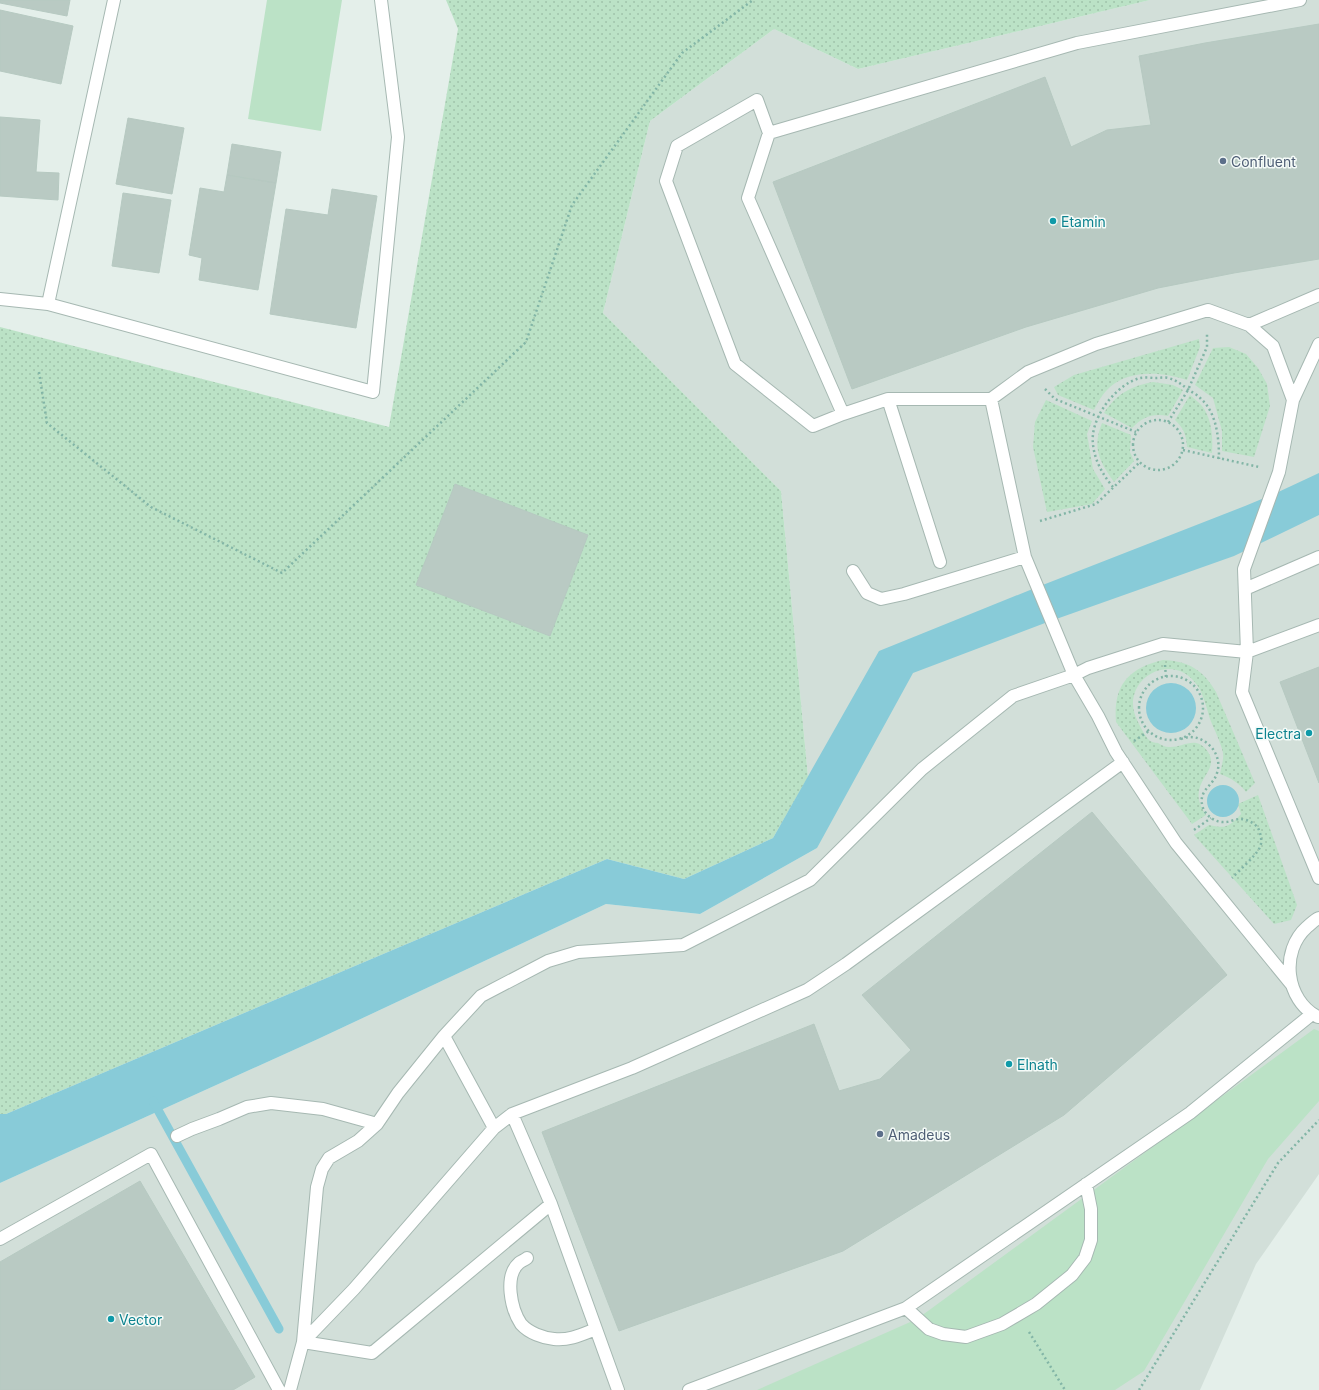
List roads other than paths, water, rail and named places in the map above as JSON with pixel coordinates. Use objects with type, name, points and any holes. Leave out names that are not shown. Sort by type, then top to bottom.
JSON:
[{"type":"street","points":[[48,304],[114,0]]},
{"type":"street","points":[[0,299],[48,304],[373,392],[398,137],[381,0]]},
{"type":"street","points":[[768,132],[1077,42],[1300,0]]},
{"type":"street","points":[[843,414],[748,198],[768,132],[757,100],[678,146],[666,181],[736,364],[813,426],[888,399],[990,399],[1028,372],[1096,344],[1208,310],[1249,325],[1272,346],[1293,400]]},
{"type":"street","points":[[1249,325],[1319,295]]},
{"type":"street","points":[[1319,344],[1293,400],[1279,472],[1244,569],[1247,652],[1242,692],[1319,878]]},
{"type":"street","points":[[888,399],[940,562]]},
{"type":"street","points":[[689,1390],[906,1308],[1190,1113],[1316,1016],[1300,1001],[1292,985],[1176,843],[1116,752],[1098,716],[1074,675],[1026,556],[1018,527],[990,399]]},
{"type":"street","points":[[853,571],[867,593],[881,599],[904,594],[1026,556]]},
{"type":"street","points":[[1245,589],[1319,557]]},
{"type":"street","points":[[290,1390],[303,1342],[317,1187],[322,1169],[329,1158],[358,1141],[377,1124],[398,1093],[444,1036],[481,996],[548,960],[578,952],[683,945],[810,880],[922,769],[1013,696],[1074,675],[1088,668],[1163,644],[1247,652],[1319,625]]},
{"type":"street","points":[[303,1342],[354,1289],[494,1128],[512,1114],[632,1068],[807,990],[1123,762]]},
{"type":"street","points":[[1292,985],[1289,967],[1292,948],[1302,932],[1319,918]]},
{"type":"street","points":[[444,1036],[494,1128]]},
{"type":"street","points":[[177,1136],[247,1107],[271,1103],[323,1109],[377,1124]]},
{"type":"street","points":[[512,1114],[550,1204],[618,1390]]},
{"type":"street","points":[[0,1239],[151,1154],[279,1390]]},
{"type":"street","points":[[906,1308],[929,1329],[943,1334],[966,1337],[1002,1324],[1036,1304],[1072,1275],[1085,1258],[1091,1240],[1091,1209],[1086,1184]]},
{"type":"street","points":[[303,1342],[372,1353],[550,1204]]},
{"type":"street","points":[[527,1258],[518,1263],[512,1274],[510,1291],[514,1310],[522,1324],[536,1335],[555,1340],[574,1337],[596,1328]]},
{"type":"water","points":[[1319,473],[1319,515],[1234,556],[1045,623],[913,673],[817,848],[700,914],[606,904],[318,1039],[0,1183],[0,1114],[6,1114],[607,859],[684,879],[773,838],[879,651],[1245,506]]},
{"type":"water","points":[[1166,683],[1176,683],[1189,690],[1196,703],[1196,713],[1189,726],[1176,733],[1166,733],[1157,729],[1150,722],[1146,713],[1146,703],[1150,694],[1157,687]]},
{"type":"water","points":[[1220,785],[1226,785],[1236,792],[1239,801],[1238,807],[1232,814],[1226,817],[1220,817],[1210,810],[1207,804],[1207,798],[1214,788]]},
{"type":"waterway","points":[[153,1101],[279,1329]]},
{"type":"place","name":"Confluent","points":[[1223,161]]},
{"type":"place","name":"Etamin","points":[[1053,221]]},
{"type":"place","name":"Electra","points":[[1309,733]]},
{"type":"place","name":"Elnath","points":[[1009,1064]]},
{"type":"place","name":"Amadeus","points":[[880,1134]]},
{"type":"place","name":"Vector","points":[[111,1319]]}]
